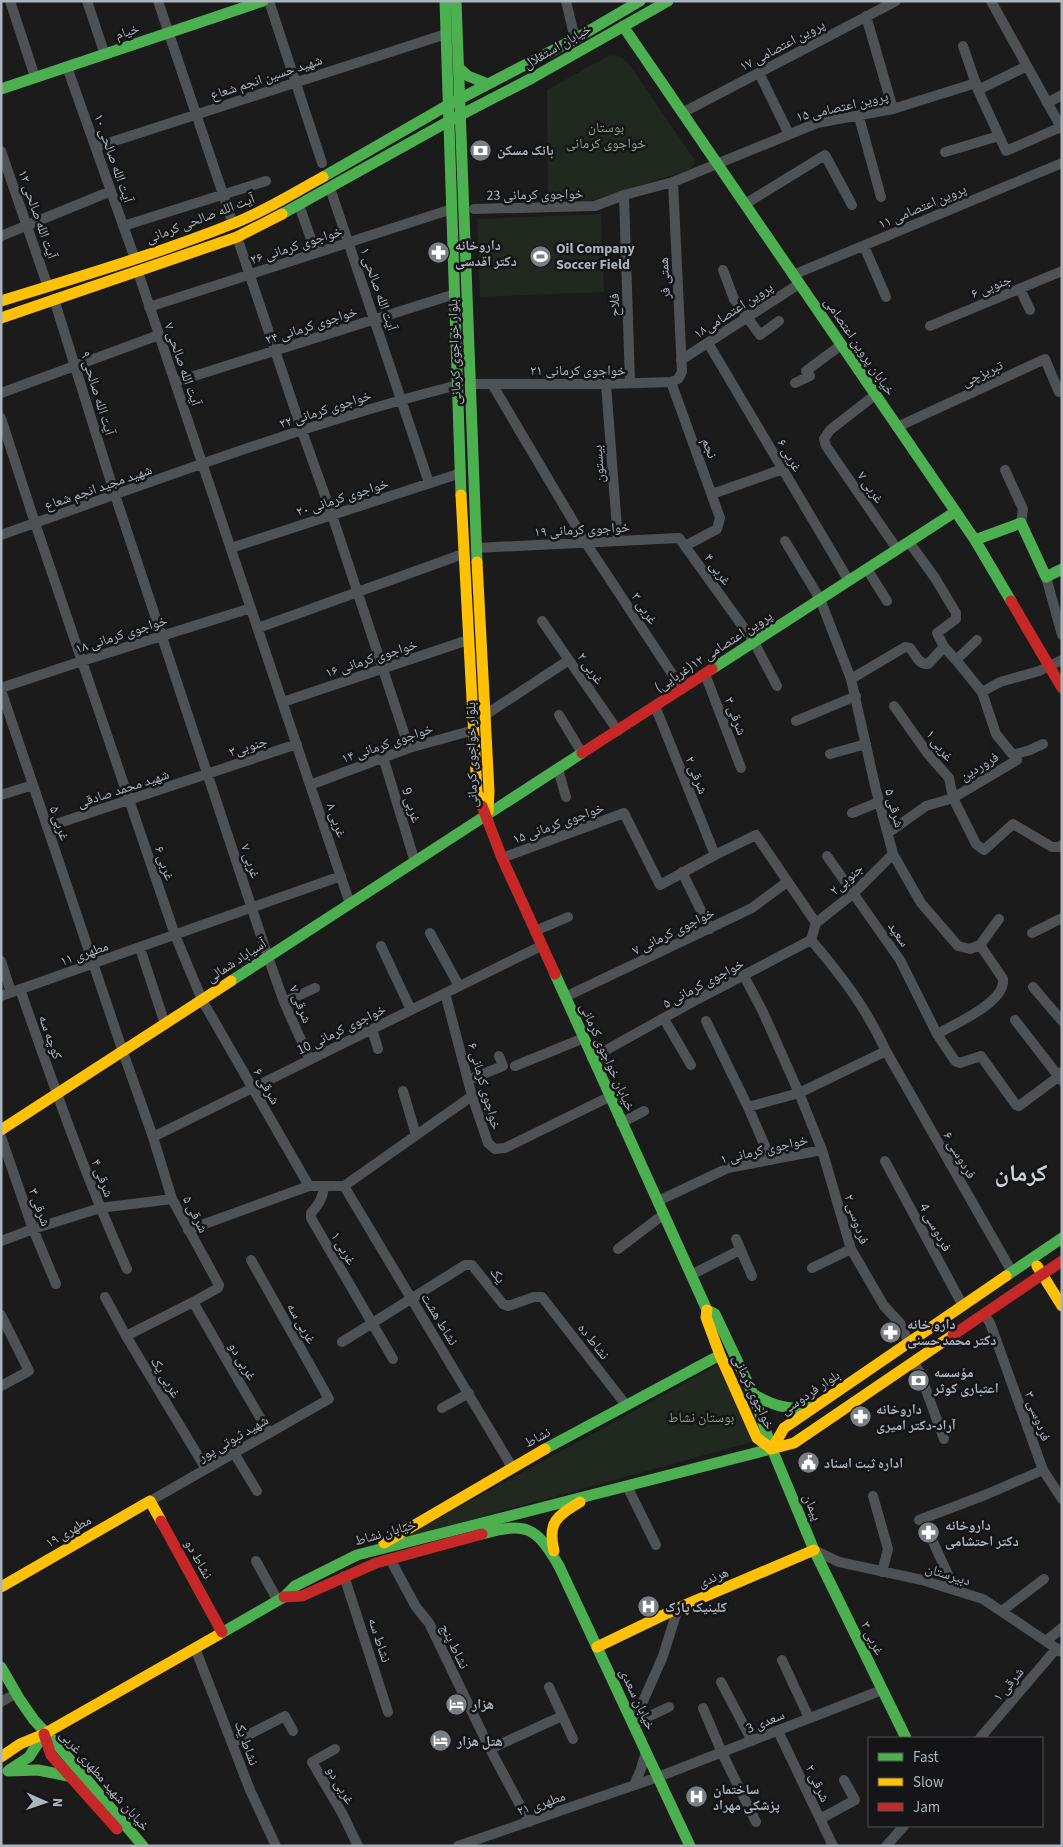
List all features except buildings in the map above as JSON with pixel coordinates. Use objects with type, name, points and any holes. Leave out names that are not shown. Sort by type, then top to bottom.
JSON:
[{"type":"main road","name":"خیام","points":[[1,90],[35,77],[170,34],[235,6],[263,1]]},
{"type":"main road","name":"بلوار خواجوی کرمانی","points":[[445,1],[463,554],[477,792],[487,815]]},
{"type":"main road","name":"بلوار خواجوی کرمانی","points":[[456,1],[476,548],[489,791],[487,815]]},
{"type":"main road","name":"خیابان استقلال","points":[[448,105],[575,39],[640,1]]},
{"type":"main road","name":"خیابان استقلال","points":[[449,122],[532,78],[668,1]]},
{"type":"main road","name":"خیابان پروین اعتصامی","points":[[623,26],[975,540],[1062,688]]},
{"type":"main road","points":[[526,64],[532,78]]},
{"type":"main road","points":[[459,68],[468,76],[488,84]]},
{"type":"main road","name":"آیت الله صالحی کرمانی","points":[[1,301],[135,259],[233,224],[273,205],[448,105]]},
{"type":"main road","name":"آیت الله صالحی کرمانی","points":[[1,318],[237,237],[449,122]]},
{"type":"main road","points":[[355,159],[361,171]]},
{"type":"main road","name":"پروین اعتصامی ۱۲(غربایی)","points":[[487,815],[955,512]]},
{"type":"main road","points":[[975,540],[1020,523],[1046,577],[1062,568]]},
{"type":"main road","name":"خیابان خواجوی کرمانی","points":[[487,815],[502,858],[541,946],[707,1310]]},
{"type":"main road","name":"آسیاباد شمالی","points":[[1,1130],[487,815]]},
{"type":"main road","name":"بلوار فردوسی","points":[[772,1449],[784,1428],[1062,1238]]},
{"type":"main road","points":[[1032,1258],[1062,1306]]},
{"type":"main road","points":[[772,1449],[794,1443],[1062,1261]]},
{"type":"main road","name":"خواجوی کرمانی","points":[[707,1310],[715,1314],[753,1394],[772,1449],[757,1438],[720,1355],[706,1317],[707,1310]]},
{"type":"main road","name":"نشاط","points":[[370,1551],[512,1467],[720,1355]]},
{"type":"main road","points":[[753,1394],[770,1404],[789,1410],[816,1406]]},
{"type":"main road","name":"خیابان نشاط","points":[[1,1757],[20,1744],[44,1734],[281,1599],[296,1586],[370,1551],[772,1449]]},
{"type":"main road","name":"پیمان","points":[[772,1449],[814,1550]]},
{"type":"main road","points":[[559,1566],[550,1537],[551,1527],[555,1519],[561,1514],[590,1496]]},
{"type":"main road","name":"مطهری ۱۹","points":[[1,1586],[150,1501]]},
{"type":"main road","name":"نشاط دو","points":[[150,1501],[222,1632]]},
{"type":"main road","points":[[281,1599],[302,1596],[344,1576],[390,1559],[507,1527],[524,1528],[544,1540],[559,1566]]},
{"type":"main road","name":"هرندی","points":[[597,1647],[678,1608],[814,1550]]},
{"type":"main road","name":"۳ غربی","points":[[814,1550],[906,1737]]},
{"type":"main road","name":"خیابان سعدی","points":[[559,1566],[690,1846]]},
{"type":"main road","name":"خیابان شهید مطهری غربی","points":[[1,1667],[15,1694],[44,1734],[60,1748],[143,1846]]},
{"type":"main road","points":[[4,1773],[29,1757],[44,1734]]},
{"type":"main road","name":"خیابان شهید مطهری غربی","points":[[44,1734],[51,1755],[132,1846]]},
{"type":"main road","points":[[4,1773],[18,1769],[53,1771],[68,1776]]},
{"type":"street","points":[[10,1],[35,77]]},
{"type":"street","points":[[87,1],[105,54]]},
{"type":"street","points":[[158,1],[233,224]]},
{"type":"street","points":[[269,1],[322,163]]},
{"type":"street","points":[[566,1],[575,39]]},
{"type":"street","name":"پروین اعتصامی ۱۷","points":[[682,113],[896,1]]},
{"type":"street","points":[[963,46],[977,86],[1006,151],[1061,128],[991,1]]},
{"type":"street","points":[[866,16],[894,109]]},
{"type":"street","name":"شهید حسین انجم شعاع","points":[[96,147],[446,34]]},
{"type":"street","name":"پروین اعتصامی ۱۵","points":[[673,182],[818,123],[859,117],[894,109],[977,86],[1027,66]]},
{"type":"street","name":"آیت الله صالحی ۱۰","points":[[67,67],[135,259]]},
{"type":"street","points":[[759,73],[788,134]]},
{"type":"street","points":[[1047,103],[1062,95]]},
{"type":"street","points":[[859,117],[881,197]]},
{"type":"street","points":[[945,152],[999,136]]},
{"type":"street","name":"آیت الله صالحی ۱۲","points":[[1,151],[48,287]]},
{"type":"street","points":[[745,204],[826,155],[852,205]]},
{"type":"street","name":"پروین اعتصامی ۱۱","points":[[796,280],[864,246],[1062,163]]},
{"type":"street","points":[[123,226],[266,181]]},
{"type":"street","name":"خواجوی کرمانی 23","points":[[474,208],[596,206],[624,195],[673,182]]},
{"type":"street","name":"همتی فر","points":[[671,382],[678,379],[682,372],[673,182]]},
{"type":"street","name":"آیت الله صالحی ۱","points":[[330,188],[429,483]]},
{"type":"street","points":[[1,236],[111,191]]},
{"type":"street","name":"فلاح","points":[[624,195],[630,383]]},
{"type":"street","points":[[299,205],[316,253]]},
{"type":"street","name":"خواجوی کرمانی ۲۶","points":[[150,306],[452,209]]},
{"type":"street","points":[[237,237],[409,748]]},
{"type":"street","points":[[864,246],[886,297]]},
{"type":"street","points":[[723,270],[734,299],[760,336],[779,322]]},
{"type":"street","name":"جنوبی ۶","points":[[930,326],[1062,271]]},
{"type":"street","name":"آیت الله صالحی ۷","points":[[138,272],[251,608]]},
{"type":"street","name":"پروین اعتصامی۱۸","points":[[682,360],[747,318],[796,280]]},
{"type":"street","points":[[1020,289],[1030,310]]},
{"type":"street","name":"خواجوی کرمانی ۲۴","points":[[175,382],[455,294]]},
{"type":"street","name":"آیت الله صالحی ۹","points":[[54,299],[161,635]]},
{"type":"street","points":[[1,393],[159,335]]},
{"type":"street","name":"غربی ۶","points":[[708,343],[849,581]]},
{"type":"street","points":[[795,383],[810,376],[806,371],[841,346]]},
{"type":"street","name":"تبریزچی","points":[[897,427],[1045,359],[1059,392]]},
{"type":"street","name":"خواجوی کرمانی ۲۱","points":[[470,384],[671,382]]},
{"type":"street","name":"نجم","points":[[671,382],[712,494],[720,518],[720,524]]},
{"type":"street","name":"غربی ۳","points":[[492,384],[586,543],[682,689]]},
{"type":"street","name":"بیستون","points":[[606,384],[618,541]]},
{"type":"street","name":"خواجوی کرمانی ۲۲","points":[[203,465],[401,399],[458,385]]},
{"type":"street","name":"غربی ۷","points":[[875,395],[830,430],[824,439],[826,446],[897,549]]},
{"type":"street","name":"۶ غربی","points":[[1,418],[175,936],[202,1000]]},
{"type":"street","name":"شهید مجید انجم شعاع","points":[[1,535],[203,465]]},
{"type":"street","points":[[712,494],[783,469]]},
{"type":"street","points":[[1005,470],[1023,509],[1020,523]]},
{"type":"street","name":"خواجوی کرمانی ۲۰","points":[[231,548],[461,473]]},
{"type":"street","name":"غربی ۴","points":[[720,524],[717,529],[685,546],[754,642]]},
{"type":"street","name":"خواجوی کرمانی ۱۹","points":[[476,548],[679,538],[685,546]]},
{"type":"street","name":"شرقی ۵","points":[[785,541],[820,599],[851,679],[893,854],[921,903],[958,946],[970,949],[980,945]]},
{"type":"street","points":[[909,542],[935,578],[957,617],[937,634],[944,647],[982,692],[1000,682],[1039,671],[1062,660]]},
{"type":"street","points":[[258,628],[463,554]]},
{"type":"street","points":[[867,569],[887,601]]},
{"type":"street","points":[[1046,577],[1062,634]]},
{"type":"street","name":"خواجوی کرمانی ۱۸","points":[[1,689],[161,635],[251,608]]},
{"type":"street","name":"۸ غربی","points":[[251,608],[350,904]]},
{"type":"street","name":"غربی ۲","points":[[542,621],[618,730]]},
{"type":"street","name":"۷ غربی","points":[[161,635],[268,957]]},
{"type":"street","name":"خواجوی کرمانی ۱۶","points":[[282,702],[468,640]]},
{"type":"street","points":[[956,660],[977,640]]},
{"type":"street","points":[[754,642],[777,686]]},
{"type":"street","points":[[851,679],[902,649],[910,648],[921,663],[928,664],[944,647]]},
{"type":"street","points":[[485,715],[569,660]]},
{"type":"street","name":"شرقی ۳","points":[[705,674],[741,768]]},
{"type":"street","name":"۵ غربی","points":[[1,689],[3,704],[33,785],[123,1052]]},
{"type":"street","name":"فروردین","points":[[888,833],[926,806],[953,798],[1017,760],[996,734],[982,692]]},
{"type":"street","points":[[796,721],[856,696]]},
{"type":"street","name":"شرقی ۲","points":[[655,706],[714,855]]},
{"type":"street","name":"غربی ۱","points":[[894,706],[928,754],[949,778],[953,798],[976,844],[984,850],[1013,824],[1052,847],[1059,848],[1062,845]]},
{"type":"street","points":[[559,715],[582,753]]},
{"type":"street","name":"خواجوی کرمانی ۱۴","points":[[310,785],[409,748],[474,730]]},
{"type":"street","name":"جنوبی۳","points":[[208,774],[297,744]]},
{"type":"street","points":[[830,754],[866,744]]},
{"type":"street","points":[[1013,754],[1030,750],[1043,744]]},
{"type":"street","name":"غربی 9","points":[[383,757],[415,862]]},
{"type":"street","points":[[558,769],[566,796]]},
{"type":"street","name":"شهید محمد صادقی","points":[[47,828],[208,774]]},
{"type":"street","points":[[1,795],[33,785]]},
{"type":"street","points":[[852,812],[879,802]]},
{"type":"street","name":"خواجوی کرمانی ۱۵","points":[[502,858],[624,813],[660,885],[682,872]]},
{"type":"street","points":[[710,929],[682,872],[756,835],[816,923],[812,940]]},
{"type":"street","name":"جنوبی۲","points":[[816,923],[854,893],[893,854]]},
{"type":"street","name":"سعید","points":[[827,856],[900,960],[937,1034],[955,1061],[960,1063],[981,1056],[1016,1105],[1019,1106],[1060,1077]]},
{"type":"street","name":"مطهری ۱۱","points":[[11,993],[341,876]]},
{"type":"street","name":"خواجوی کرمانی ۷","points":[[565,997],[752,908],[787,882]]},
{"type":"street","points":[[535,931],[568,917]]},
{"type":"street","points":[[1032,933],[1062,918]]},
{"type":"street","points":[[937,1034],[989,1004],[1002,991],[1003,979],[980,945],[999,920]]},
{"type":"street","points":[[430,933],[459,986]]},
{"type":"street","name":"خواجوی کرمانی ۵","points":[[592,1058],[696,1000],[812,940]]},
{"type":"street","name":"فردوسی ۶","points":[[812,940],[837,970],[872,1021],[886,1051],[1012,1272]]},
{"type":"street","points":[[381,946],[411,1010]]},
{"type":"street","name":"خواجوی کرمانی 10","points":[[153,1137],[541,946]]},
{"type":"street","points":[[140,948],[165,1024]]},
{"type":"street","name":"شرقی ۷","points":[[268,957],[284,1002],[310,1060]]},
{"type":"street","name":"کوچه سه","points":[[1,961],[11,993],[56,1094]]},
{"type":"street","name":"فردوسی ۲","points":[[744,976],[764,1012],[822,1150],[851,1249],[884,1306],[900,1323],[909,1343]]},
{"type":"street","points":[[1033,987],[1062,1021]]},
{"type":"street","points":[[284,1002],[316,988]]},
{"type":"street","name":"خواجوی کرمانی ۶","points":[[445,993],[472,1096],[488,1143],[495,1149],[505,1148],[609,1097]]},
{"type":"street","name":"شرقی ۶","points":[[202,1000],[309,1186]]},
{"type":"street","points":[[664,1019],[691,1065]]},
{"type":"street","points":[[1015,1020],[1060,1077]]},
{"type":"street","points":[[706,1022],[748,1107],[771,1160]]},
{"type":"street","points":[[372,1029],[378,1049]]},
{"type":"street","points":[[515,1066],[584,1038]]},
{"type":"street","points":[[748,1107],[799,1093],[886,1051]]},
{"type":"street","name":"شرقی ۵","points":[[123,1052],[153,1137],[172,1199],[219,1285],[218,1288],[193,1302],[126,1336]]},
{"type":"street","points":[[468,1080],[503,1066],[499,1056]]},
{"type":"street","points":[[403,1091],[416,1135]]},
{"type":"street","name":"شرقی ۴","points":[[56,1094],[100,1208],[127,1269]]},
{"type":"street","points":[[188,1230],[309,1186],[344,1186],[472,1096]]},
{"type":"street","points":[[621,1123],[644,1111]]},
{"type":"street","name":"شرقی ۳","points":[[1,1137],[33,1229],[56,1284]]},
{"type":"street","name":"خواجوی کرمانی ۱","points":[[658,1201],[728,1168],[822,1150]]},
{"type":"street","name":"فردوسی 4","points":[[884,1161],[963,1306]]},
{"type":"street","name":"غربی ۱","points":[[324,1186],[323,1195],[319,1204],[311,1213],[311,1218],[372,1324]]},
{"type":"street","name":"نشاط هشت","points":[[344,1186],[512,1467]]},
{"type":"street","points":[[1,1241],[100,1208],[172,1199]]},
{"type":"street","points":[[618,1249],[664,1214]]},
{"type":"street","points":[[736,1239],[752,1276]]},
{"type":"street","points":[[812,1268],[851,1249]]},
{"type":"street","points":[[691,1275],[740,1250]]},
{"type":"street","name":"غربی سه","points":[[251,1260],[329,1399]]},
{"type":"street","name":"یک","points":[[412,1299],[468,1265],[472,1265],[503,1304],[508,1306],[538,1296]]},
{"type":"street","name":"نشاط ده","points":[[538,1296],[542,1298],[626,1405]]},
{"type":"street","name":"غربی یک","points":[[105,1297],[126,1336],[206,1469]]},
{"type":"street","points":[[342,1342],[412,1299]]},
{"type":"street","name":"غربی دو","points":[[193,1302],[269,1433]]},
{"type":"street","name":"فردوسی ۳","points":[[984,1314],[990,1323],[1042,1470],[1062,1499]]},
{"type":"street","points":[[1,1316],[29,1371],[1,1386]]},
{"type":"street","points":[[372,1324],[393,1359]]},
{"type":"street","points":[[913,1362],[919,1371],[944,1439]]},
{"type":"street","points":[[442,1408],[469,1394]]},
{"type":"street","name":"شهید ثبوتی پور","points":[[150,1501],[329,1399]]},
{"type":"street","points":[[234,1453],[257,1492]]},
{"type":"street","points":[[919,1520],[985,1495],[1042,1470]]},
{"type":"street","points":[[627,1486],[656,1545]]},
{"type":"street","points":[[872,1496],[888,1549],[882,1572]]},
{"type":"street","points":[[929,1533],[950,1579],[948,1588]]},
{"type":"street","name":"دبیرستان","points":[[814,1550],[839,1562],[922,1580],[983,1599],[1059,1650]]},
{"type":"street","name":"نشاط پنج","points":[[390,1559],[416,1607],[429,1623],[490,1749]]},
{"type":"street","points":[[256,1561],[281,1599]]},
{"type":"street","name":"نشاط سه","points":[[344,1576],[388,1712]]},
{"type":"street","points":[[1002,1611],[1044,1579]]},
{"type":"street","points":[[633,1724],[663,1656],[678,1608]]},
{"type":"street","points":[[1046,1641],[1062,1628]]},
{"type":"street","name":"نشاط یک","points":[[195,1648],[250,1790],[276,1846]]},
{"type":"street","name":"شرقی ۱","points":[[981,1737],[1059,1650]]},
{"type":"street","points":[[782,1660],[809,1718]]},
{"type":"street","points":[[721,1682],[752,1741]]},
{"type":"street","points":[[549,1687],[572,1739]]},
{"type":"street","name":"سعدی 3","points":[[658,1777],[882,1690]]},
{"type":"street","points":[[1,1702],[15,1694]]},
{"type":"street","points":[[633,1724],[669,1707]]},
{"type":"street","points":[[703,1708],[722,1753],[756,1822]]},
{"type":"street","points":[[232,1743],[285,1716],[293,1731]]},
{"type":"street","points":[[529,1822],[490,1749],[562,1716]]},
{"type":"street","name":"شرقی ۲","points":[[778,1731],[833,1846]]},
{"type":"street","name":"غربی دو","points":[[335,1749],[312,1762],[342,1813],[358,1846]]},
{"type":"street","points":[[634,1785],[646,1752]]},
{"type":"street","name":"مطهری ۲۱","points":[[458,1846],[658,1777]]},
{"type":"street","points":[[820,1819],[855,1800],[844,1780]]},
{"type":"street","points":[[886,1846],[903,1827]]},
{"type":"green space","name":"بوستان خواجوی کرمانی","points":[[610,55],[621,57],[629,64],[694,159],[694,164],[689,170],[593,200],[548,202],[547,90]]},
{"type":"green space","name":"Oil Company Soccer Field","points":[[601,214],[604,292],[480,297],[477,219]]},
{"type":"green space","name":"بوستان نشاط","points":[[721,1363],[755,1441],[401,1539]]},
{"type":"traffic: fast","points":[[1,89],[263,1]]},
{"type":"traffic: fast","points":[[445,1],[461,495]]},
{"type":"traffic: fast","points":[[456,1],[477,562]]},
{"type":"traffic: fast","points":[[323,177],[448,105],[575,39],[640,1]]},
{"type":"traffic: fast","points":[[282,214],[449,121],[532,78],[668,1]]},
{"type":"traffic: fast","points":[[623,26],[975,540],[1011,601]]},
{"type":"traffic: fast","points":[[459,68],[468,76],[488,84]]},
{"type":"traffic: fast","points":[[712,669],[955,512]]},
{"type":"traffic: fast","points":[[975,540],[1021,523],[1046,577],[1062,569]]},
{"type":"traffic: fast","points":[[231,981],[582,753]]},
{"type":"traffic: fast","points":[[555,974],[707,1310]]},
{"type":"traffic: fast","points":[[1006,1276],[1062,1238]]},
{"type":"traffic: fast","points":[[707,1310],[715,1314],[753,1394],[772,1449],[814,1550],[906,1737]]},
{"type":"traffic: fast","points":[[545,1449],[720,1355]]},
{"type":"traffic: fast","points":[[753,1394],[788,1408],[811,1407]]},
{"type":"traffic: fast","points":[[218,1635],[284,1597],[295,1586],[357,1555],[771,1449]]},
{"type":"traffic: fast","points":[[482,1534],[509,1528],[528,1530],[536,1535],[551,1553],[559,1566],[690,1846]]},
{"type":"traffic: fast","points":[[1,1667],[34,1720],[143,1846]]},
{"type":"traffic: fast","points":[[9,1770],[29,1757],[44,1734]]},
{"type":"traffic: fast","points":[[8,1771],[38,1770],[68,1776]]},
{"type":"traffic: slow","points":[[1,301],[117,265],[204,235],[255,214],[323,177]]},
{"type":"traffic: slow","points":[[1,318],[237,237],[282,214]]},
{"type":"traffic: slow","points":[[461,495],[477,792],[482,806]]},
{"type":"traffic: slow","points":[[477,562],[489,791],[488,812]]},
{"type":"traffic: slow","points":[[1,1130],[231,981]]},
{"type":"traffic: slow","points":[[1037,1266],[1062,1306]]},
{"type":"traffic: slow","points":[[772,1449],[784,1428],[1006,1276]]},
{"type":"traffic: slow","points":[[707,1310],[706,1317],[720,1355],[757,1438],[772,1449]]},
{"type":"traffic: slow","points":[[771,1449],[794,1443],[953,1335]]},
{"type":"traffic: slow","points":[[384,1543],[545,1449]]},
{"type":"traffic: slow","points":[[1,1587],[150,1501],[161,1521]]},
{"type":"traffic: slow","points":[[554,1551],[552,1541],[553,1526],[565,1511],[580,1502]]},
{"type":"traffic: slow","points":[[597,1647],[678,1608],[814,1550]]},
{"type":"traffic: slow","points":[[1,1757],[20,1744],[44,1734],[218,1635]]},
{"type":"traffic: jam","points":[[1011,601],[1062,688]]},
{"type":"traffic: jam","points":[[582,753],[712,669]]},
{"type":"traffic: jam","points":[[482,806],[502,858],[555,974]]},
{"type":"traffic: jam","points":[[953,1335],[1062,1261]]},
{"type":"traffic: jam","points":[[161,1521],[222,1632]]},
{"type":"traffic: jam","points":[[284,1597],[302,1596],[376,1563],[482,1534]]},
{"type":"traffic: jam","points":[[44,1734],[51,1755],[117,1829]]},
{"type":"place","name":"بانک مسکن","points":[[481,150]]},
{"type":"place","name":"داروخانه دکتر اقدسی","points":[[439,253]]},
{"type":"place","name":"Oil Company Soccer Field","points":[[540,256]]},
{"type":"place","name":"دارو خانه دکتر محمد حسنی","points":[[891,1332]]},
{"type":"place","name":"مؤسسه اعتباری کوثر","points":[[918,1380]]},
{"type":"place","name":"داروخانه آراد-دکتر امیری","points":[[860,1417]]},
{"type":"place","name":"اداره ثبت اسناد","points":[[808,1463]]},
{"type":"place","name":"داروخانه دکتر احتشامی","points":[[929,1533]]},
{"type":"place","name":"کلینیک پارک","points":[[649,1607]]},
{"type":"place","name":"هزار","points":[[456,1704]]},
{"type":"place","name":"هتل هزار","points":[[441,1741]]},
{"type":"place","name":"ساختمان پزشکی مهراد","points":[[697,1797]]},
{"type":"district","name":"کرمان","points":[[1021,1173]]}]
